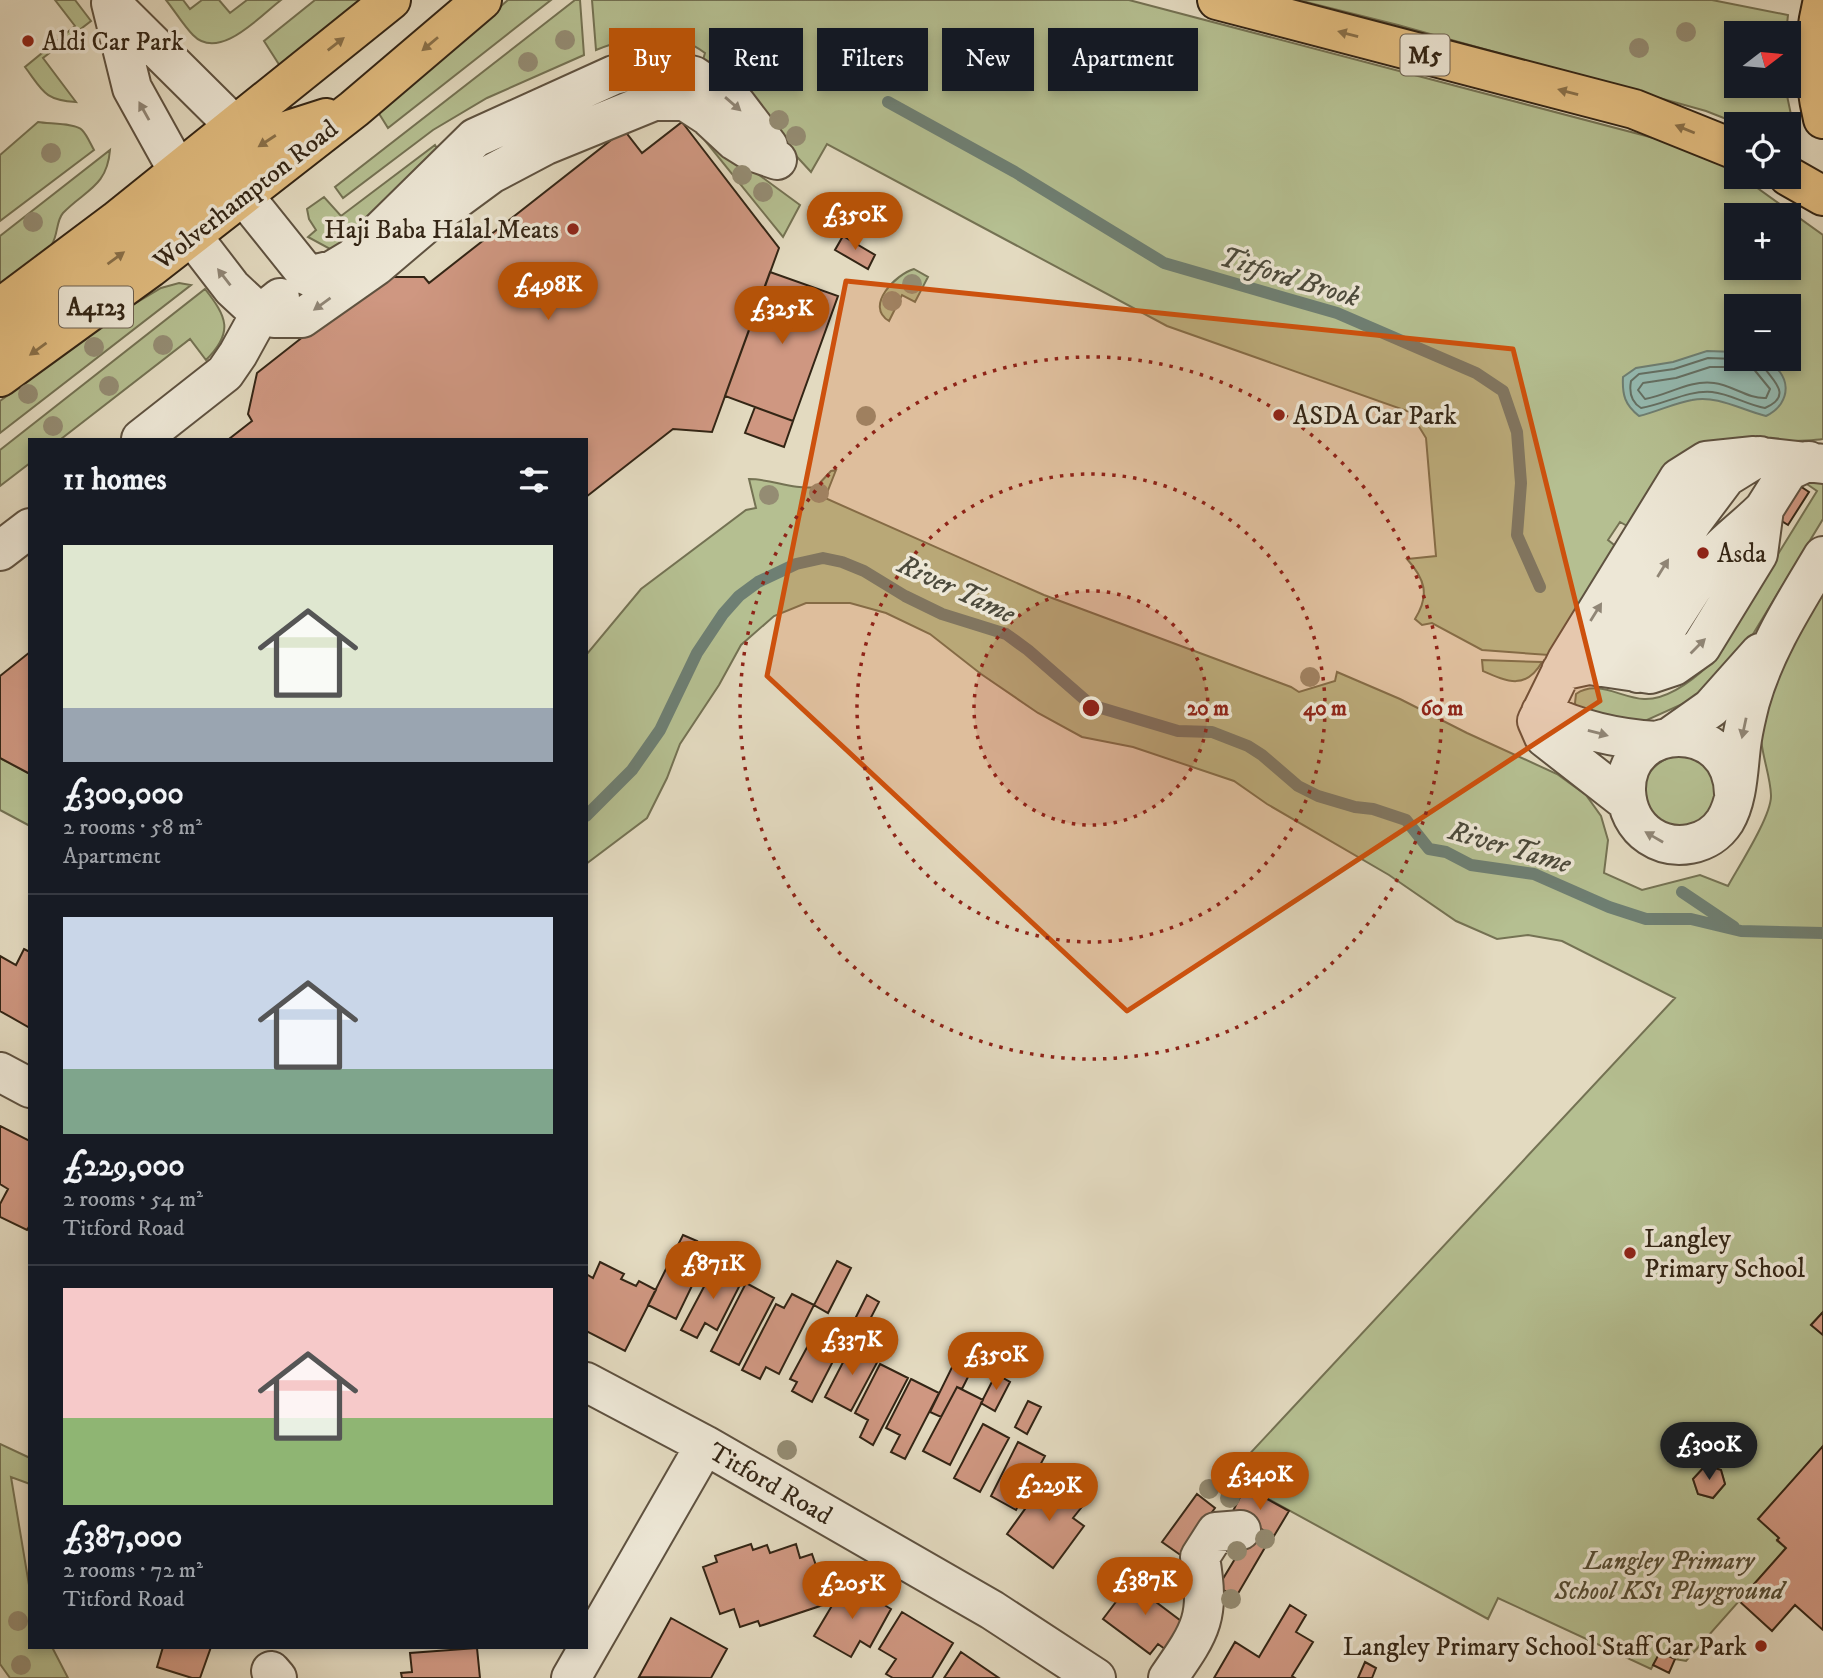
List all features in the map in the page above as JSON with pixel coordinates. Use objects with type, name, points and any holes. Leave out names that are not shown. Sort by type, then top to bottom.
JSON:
[{"type":"highway","points":[[234,125],[391,0]]},
{"type":"highway","name":"Wolverhampton Road","points":[[0,377],[208,189],[273,135],[354,109],[482,0]]},
{"type":"highway","name":"M5","points":[[1217,0],[1634,109],[1724,145]]},
{"type":"highway","points":[[1820,24],[1815,80],[1823,119]]},
{"type":"highway","points":[[1801,183],[1823,196]]},
{"type":"highway","points":[[0,336],[9,336],[208,189]]},
{"type":"highway","name":"A4123","points":[[0,308],[116,221],[208,189]]},
{"type":"street","points":[[142,438],[225,373],[260,314],[307,276],[333,270],[353,258],[475,138],[614,75],[642,68],[671,70],[694,76],[736,104],[760,133],[777,160],[751,151],[735,141],[708,116],[685,101],[654,101],[546,145],[491,174],[376,266],[302,318],[274,318],[260,314],[232,288],[208,189],[234,125],[111,3],[132,88],[208,189],[307,276]]},
{"type":"street","points":[[1600,667],[1692,521],[1717,488],[1726,477],[1760,456]]},
{"type":"street","points":[[1816,462],[1760,456],[1706,461],[1679,478],[1561,671],[1537,721],[1544,737],[1626,801],[1640,828],[1653,838],[1667,844],[1683,845],[1699,842],[1713,834],[1727,817],[1734,794],[1751,700],[1773,640],[1823,556]]},
{"type":"street","points":[[1561,671],[1589,665],[1638,673],[1713,556],[1726,541],[1746,528],[1763,509],[1788,471],[1816,462]]},
{"type":"street","points":[[0,551],[28,530]]},
{"type":"street","points":[[1626,801],[1626,783],[1632,766],[1643,751],[1711,708],[1773,640]]},
{"type":"street","points":[[1541,712],[1568,724],[1622,740],[1694,738],[1716,750],[1731,770],[1734,794]]},
{"type":"street","points":[[0,1072],[28,1087]]},
{"type":"street","name":"Titford Road","points":[[588,1383],[705,1445],[992,1609],[1096,1678]]},
{"type":"street","points":[[588,1648],[705,1445]]},
{"type":"street","points":[[1168,1678],[1191,1644],[1201,1622],[1205,1602],[1200,1557],[1216,1532],[1241,1530]]},
{"type":"street","points":[[571,1678],[588,1649]]},
{"type":"highlighted area","points":[[846,281],[1513,349],[1600,701],[1127,1011],[767,676]]},
{"type":"green space","points":[[55,0],[75,0],[91,21],[43,58],[76,102],[57,99],[45,93],[25,67],[75,26]]},
{"type":"green space","points":[[166,0],[183,0],[190,9],[202,0],[219,0],[230,13],[247,0],[281,0],[239,34],[215,43],[203,42],[193,35]]},
{"type":"green space","points":[[315,0],[364,0],[280,66],[264,41]]},
{"type":"green space","points":[[508,0],[551,0],[388,128],[378,112]]},
{"type":"green space","points":[[575,0],[580,0],[584,55],[487,98],[433,130],[343,198],[335,187]]},
{"type":"green space","points":[[592,0],[1129,0],[1688,147],[1724,166],[1724,189],[1759,189],[1778,203],[1724,203],[1724,280],[1801,280],[1801,219],[1823,235],[1823,439],[1720,444],[1700,447],[1683,454],[1670,463],[1659,477],[1629,527],[1620,522],[1608,540],[1618,548],[1549,655],[1482,650],[1432,623],[1422,625],[1415,619],[1424,595],[1418,573],[1407,559],[1436,556],[1426,438],[1410,412],[1167,326],[827,144],[811,172],[752,108],[731,91],[803,91],[803,28],[709,28],[709,73],[701,67],[705,53],[695,47],[695,28],[609,28],[609,46],[596,50]]},
{"type":"green space","points":[[1298,0],[1712,0],[1788,15],[1787,21],[1724,21],[1724,98],[1788,98],[1790,112],[1724,112],[1724,118],[1398,25]]},
{"type":"green space","points":[[686,117],[725,150],[800,205],[783,237]]},
{"type":"green space","points":[[38,122],[79,128],[94,150],[0,221],[0,155]]},
{"type":"green space","points":[[435,145],[440,153],[341,248],[330,249],[308,237],[316,230],[309,219],[307,209],[324,197],[341,216]]},
{"type":"green space","points":[[110,150],[100,180],[63,213],[49,248],[0,284],[0,236]]},
{"type":"green space","points":[[914,269],[928,277],[915,302],[902,295],[889,321],[882,315],[881,299],[899,277]]},
{"type":"green space","points":[[179,283],[191,285],[0,433],[0,401],[126,309],[161,288]]},
{"type":"green space","points":[[205,289],[218,308],[224,324],[221,341],[206,360],[190,339],[62,438],[28,438],[28,465],[0,486],[0,450]]},
{"type":"green space","name":"Langley Primary School KS1 Playground","points":[[836,470],[825,498],[1044,595],[1299,692],[1335,681],[1337,672],[1557,774],[1586,795],[1601,816],[1608,840],[1604,873],[1642,890],[1700,875],[1728,886],[1761,827],[1770,804],[1770,786],[1761,730],[1771,686],[1786,653],[1823,591],[1823,1312],[1811,1325],[1823,1335],[1823,1446],[1777,1541],[1786,1548],[1686,1661],[1661,1652],[1651,1669],[1498,1598],[1488,1619],[1228,1477],[1675,998],[1562,941],[1528,935],[1497,939],[1456,921],[1389,875],[1267,804],[1234,781],[1133,747],[1082,737],[1038,713],[981,674],[930,634],[886,613],[850,603],[806,603],[774,616],[741,645],[719,685],[680,744],[647,818],[588,862],[588,653],[641,589],[746,510],[756,508],[749,479],[816,487],[831,471]],"holes":[[[1706,1465],[1721,1470],[1725,1484],[1713,1498],[1698,1494],[1693,1479]]]},
{"type":"green space","points":[[1823,475],[1823,519],[1747,644],[1711,683],[1687,702],[1636,725],[1578,712],[1576,694],[1584,690],[1601,689],[1635,698],[1653,698],[1680,688],[1710,664],[1817,491],[1798,478]]},
{"type":"green space","points":[[1482,660],[1542,662],[1530,677],[1516,681],[1483,671]]},
{"type":"green space","points":[[1679,755],[1699,758],[1723,788],[1701,831],[1653,822],[1644,801],[1643,787],[1649,773],[1665,759]]},
{"type":"green space","points":[[0,758],[28,773],[28,825],[0,810]]},
{"type":"green space","points":[[0,1444],[28,1457],[28,1483],[11,1477],[28,1579],[28,1649],[53,1649],[68,1678],[10,1678],[0,1664]]},
{"type":"water","points":[[1707,351],[1724,352],[1724,371],[1779,371],[1786,388],[1785,396],[1775,410],[1766,416],[1702,399],[1685,401],[1639,416],[1628,404],[1623,389],[1623,377],[1636,368],[1673,362]]},
{"type":"building","points":[[682,122],[779,248],[712,432],[673,429],[588,495],[588,438],[230,438],[252,421],[248,414],[257,373],[379,277],[424,277],[429,283],[624,130],[642,153]]},
{"type":"building","points":[[843,236],[875,255],[868,269],[835,250]]},
{"type":"building","points":[[770,272],[838,296],[793,421],[725,396]]},
{"type":"building","points":[[755,407],[793,421],[784,447],[745,433]]},
{"type":"building","points":[[1794,482],[1809,492],[1788,525],[1772,515]]},
{"type":"building","points":[[28,654],[28,773],[0,758],[0,676]]},
{"type":"building","points":[[24,949],[28,951],[28,1027],[0,1011],[0,956],[16,965]]},
{"type":"building","points":[[0,1126],[28,1140],[27,1230],[0,1217],[0,1204],[8,1189],[0,1184]]},
{"type":"building","points":[[683,1235],[697,1241],[689,1256],[703,1263],[676,1319],[648,1305]]},
{"type":"building","points":[[837,1261],[851,1268],[828,1313],[814,1305]]},
{"type":"building","points":[[600,1262],[624,1274],[621,1279],[636,1286],[639,1281],[656,1290],[625,1351],[588,1332],[588,1275],[593,1278]]},
{"type":"building","points":[[716,1264],[743,1279],[717,1330],[705,1323],[697,1338],[681,1330]]},
{"type":"building","points":[[746,1283],[774,1298],[739,1365],[711,1351]]},
{"type":"building","points":[[792,1294],[814,1305],[779,1374],[766,1367],[760,1379],[742,1370],[776,1304],[784,1308]]},
{"type":"building","points":[[867,1295],[879,1302],[865,1329],[853,1323]]},
{"type":"building","name":"Langley Primary School","points":[[1823,1312],[1823,1335],[1811,1325]]},
{"type":"building","points":[[819,1325],[845,1338],[812,1402],[792,1391],[797,1382],[790,1379]]},
{"type":"building","points":[[853,1343],[880,1357],[851,1411],[825,1397]]},
{"type":"building","points":[[959,1353],[976,1361],[962,1389],[957,1387],[941,1417],[930,1412]]},
{"type":"building","points":[[880,1364],[908,1378],[873,1445],[860,1437],[868,1420],[855,1413]]},
{"type":"building","points":[[996,1374],[1010,1382],[995,1411],[981,1403]]},
{"type":"building","points":[[911,1379],[939,1393],[905,1459],[891,1452],[900,1435],[886,1428]]},
{"type":"building","points":[[957,1387],[983,1400],[950,1465],[923,1451]]},
{"type":"building","points":[[1028,1401],[1041,1407],[1027,1434],[1015,1427]]},
{"type":"building","points":[[983,1424],[1009,1438],[980,1492],[954,1478]]},
{"type":"building","points":[[1018,1442],[1045,1456],[1016,1510],[991,1496]]},
{"type":"building","points":[[1823,1446],[1823,1630],[1795,1605],[1772,1631],[1739,1601],[1786,1548],[1758,1519]]},
{"type":"building","points":[[1706,1465],[1721,1470],[1725,1484],[1713,1498],[1698,1494],[1693,1479]]},
{"type":"building","points":[[1048,1477],[1085,1503],[1073,1518],[1084,1526],[1053,1568],[1007,1534]]},
{"type":"building","points":[[1245,1487],[1289,1511],[1274,1536],[1232,1513]]},
{"type":"building","points":[[1197,1494],[1215,1508],[1199,1530],[1189,1561],[1162,1542]]},
{"type":"building","points":[[1250,1534],[1267,1544],[1236,1597],[1218,1587]]},
{"type":"building","points":[[751,1544],[753,1550],[767,1545],[770,1553],[796,1544],[800,1558],[812,1554],[829,1603],[760,1626],[758,1621],[740,1627],[734,1609],[720,1614],[703,1567],[717,1562],[715,1556]]},
{"type":"building","points":[[1137,1574],[1163,1592],[1156,1602],[1189,1627],[1169,1652],[1158,1644],[1150,1654],[1103,1619]]},
{"type":"building","points":[[846,1582],[891,1609],[870,1647],[860,1641],[851,1657],[814,1636]]},
{"type":"building","points":[[1290,1605],[1306,1615],[1296,1632],[1313,1642],[1292,1676],[1295,1678],[1214,1678],[1235,1642],[1259,1657]]},
{"type":"building","points":[[902,1612],[953,1643],[932,1678],[893,1678],[886,1674],[896,1659],[879,1649]]},
{"type":"building","points":[[671,1618],[727,1649],[711,1678],[639,1677]]},
{"type":"building","points":[[162,1649],[210,1649],[200,1678],[157,1667]]},
{"type":"building","points":[[477,1649],[480,1678],[402,1678],[401,1673],[412,1672],[410,1653]]},
{"type":"building","points":[[961,1652],[999,1678],[944,1678]]},
{"type":"building","points":[[1660,1652],[1675,1659],[1669,1673],[1653,1665]]},
{"type":"building","points":[[1365,1662],[1376,1668],[1372,1678],[1358,1678]]},
{"type":"waterway","name":"Titford Brook","points":[[888,102],[1015,172],[1164,263],[1337,313],[1476,373],[1503,391],[1517,432],[1521,483],[1517,535],[1540,587]]},
{"type":"waterway","name":"River Tame","points":[[588,814],[632,770],[660,730],[697,653],[723,614],[739,596],[758,582],[796,564],[823,558],[864,571],[942,614],[1006,634],[1091,705],[1178,731],[1212,732],[1248,746],[1298,786],[1318,796],[1406,820],[1429,849],[1446,852],[1471,865],[1534,874],[1609,907],[1646,919],[1691,919],[1741,931],[1823,933]]},
{"type":"waterway","name":"Titford Brook","points":[[1682,892],[1734,927]]},
{"type":"place","name":"Aldi Car Park","points":[[28,41]]},
{"type":"place","name":"Haji Baba Halal Meats","points":[[573,229]]},
{"type":"place","name":"ASDA Car Park","points":[[1279,415]]},
{"type":"place","name":"Asda","points":[[1703,553]]},
{"type":"place","name":"Langley Primary School","points":[[1630,1253]]},
{"type":"place","name":"Langley Primary School Staff Car Park","points":[[1761,1646]]}]
